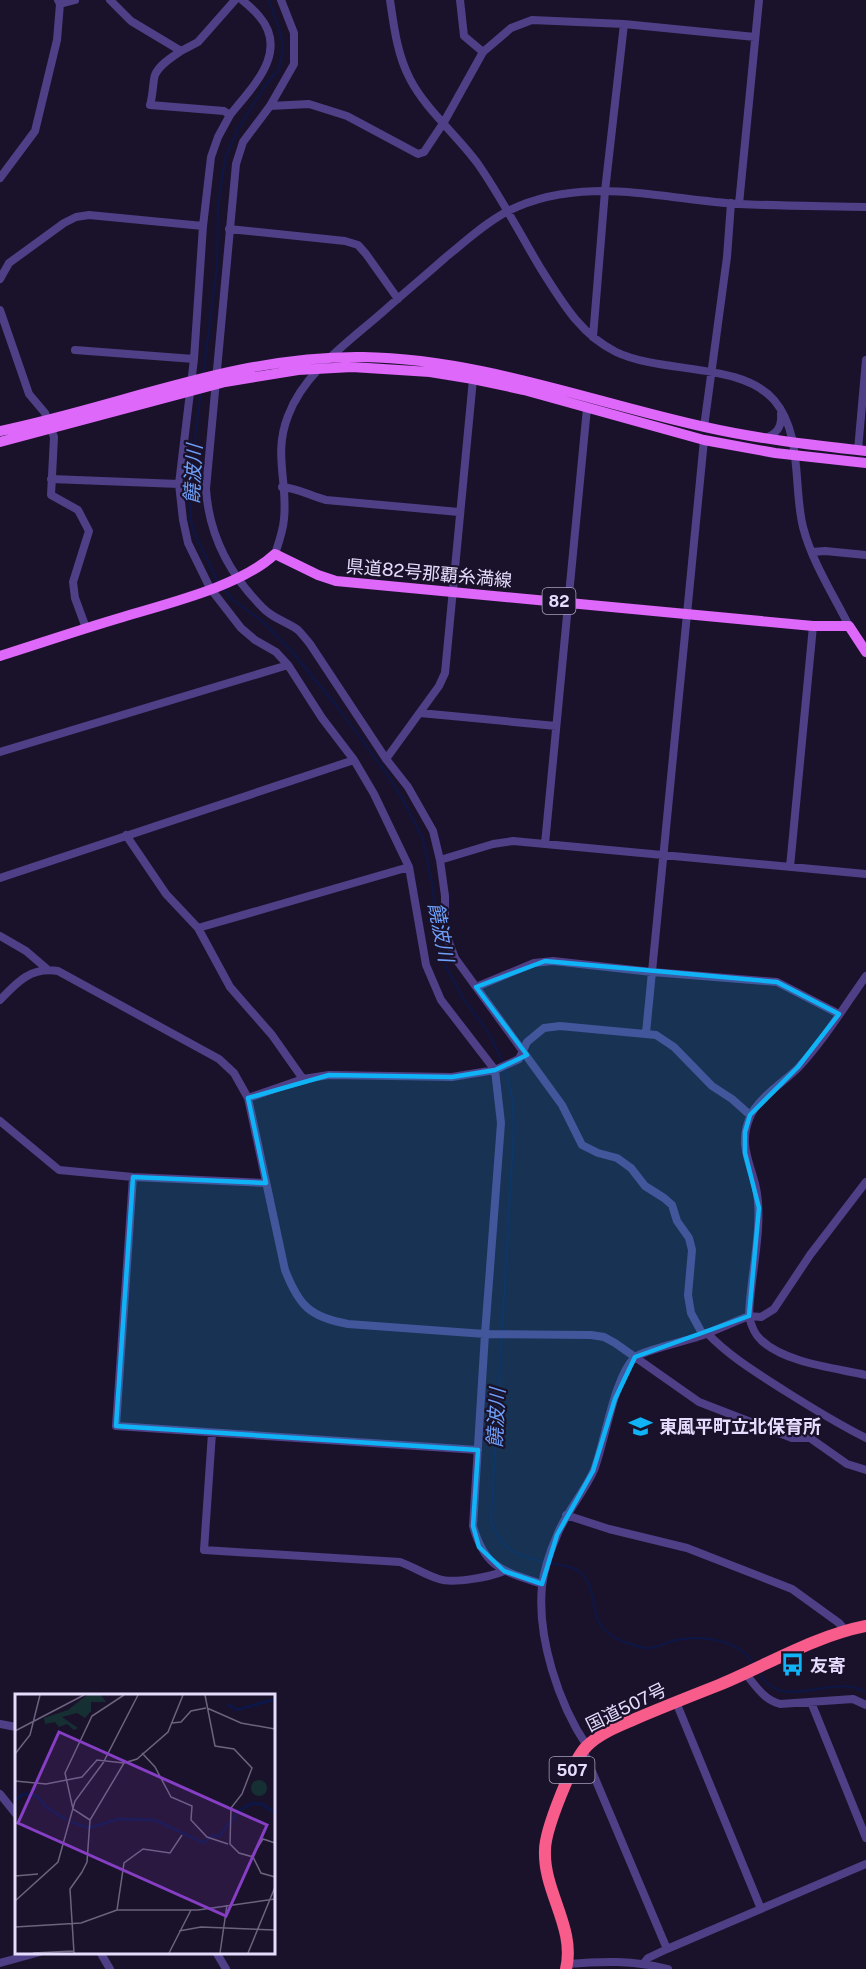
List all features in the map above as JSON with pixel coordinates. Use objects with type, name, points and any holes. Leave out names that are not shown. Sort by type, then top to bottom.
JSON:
[{"type":"highway","name":"国道507号","points":[[567,1966],[568,1950],[564,1925],[549,1881],[544,1849],[573,1769],[585,1748],[614,1728],[846,1631],[866,1626]]},
{"type":"main road","points":[[0,431],[194,379],[255,366],[363,357],[529,381],[704,427],[792,444],[862,451]]},
{"type":"main road","points":[[0,442],[247,377],[339,367],[431,367],[524,390],[704,440],[794,456],[866,463]]},
{"type":"main road","points":[[0,656],[235,579],[259,567],[275,554]]},
{"type":"main road","name":"県道82号那覇糸満線","points":[[275,554],[336,581],[813,626],[849,626]]},
{"type":"main road","points":[[849,626],[866,652]]},
{"type":"street","points":[[0,178],[35,131],[57,40],[59,2],[75,0]]},
{"type":"street","points":[[110,0],[131,21],[181,51]]},
{"type":"street","points":[[230,115],[224,111],[150,105],[154,92],[155,75],[169,59],[198,42],[235,0]]},
{"type":"street","points":[[242,0],[260,17],[268,30],[272,46],[269,60],[260,77],[230,115],[218,137],[211,157],[203,226],[194,359],[179,484],[183,520],[188,543],[213,587],[241,628],[255,640],[276,652],[288,665],[322,718],[354,760],[374,794],[409,867],[426,965],[441,1000],[497,1069],[501,1123],[473,1526],[479,1547],[491,1561],[504,1571],[542,1584]]},
{"type":"street","points":[[281,0],[294,33],[294,64],[270,106],[243,142],[236,164],[206,489],[207,512],[215,538],[235,579],[263,609],[297,630],[310,644],[386,759],[408,787],[433,831],[445,896],[445,932],[455,958],[521,1055],[562,1105],[582,1145],[624,1163],[645,1185],[672,1205],[676,1221],[689,1238],[692,1250],[688,1294],[691,1313],[705,1334],[743,1364],[866,1438]]},
{"type":"street","points":[[390,0],[397,48],[410,80],[478,164],[569,314],[593,337],[613,350],[650,364],[734,378],[764,390],[780,409],[792,444],[803,527],[812,552],[849,626]]},
{"type":"street","points":[[460,0],[464,36],[483,52]]},
{"type":"street","points":[[704,427],[735,203],[759,0]]},
{"type":"street","points":[[270,106],[309,104],[347,116],[418,154],[424,152],[444,122],[483,52],[511,28],[532,20],[624,24],[755,37]]},
{"type":"street","points":[[593,337],[605,191],[624,24]]},
{"type":"street","points":[[275,554],[285,517],[281,444],[283,428],[293,404],[306,383],[466,240],[507,212],[560,193],[605,191],[735,203],[866,207]]},
{"type":"street","points":[[0,279],[9,263],[64,223],[76,217],[89,215],[203,226]]},
{"type":"street","points":[[229,229],[345,241],[358,245],[398,299]]},
{"type":"street","points":[[0,310],[29,394],[45,413],[54,437],[51,495],[78,510],[89,531],[73,582],[75,597],[87,628]]},
{"type":"street","points":[[75,350],[194,359]]},
{"type":"street","points":[[862,451],[866,360]]},
{"type":"street","points":[[386,759],[439,686],[445,674],[473,379]]},
{"type":"street","points":[[545,844],[587,408]]},
{"type":"street","points":[[762,439],[777,431],[782,420],[780,409]]},
{"type":"street","points":[[646,1033],[704,440]]},
{"type":"street","points":[[51,479],[179,484]]},
{"type":"street","points":[[282,487],[295,488],[326,500],[459,512]]},
{"type":"street","points":[[812,552],[866,555]]},
{"type":"street","points":[[790,867],[813,626]]},
{"type":"street","points":[[0,752],[288,665]]},
{"type":"street","points":[[420,713],[556,726]]},
{"type":"street","points":[[0,878],[354,760]]},
{"type":"street","points":[[126,835],[166,894],[198,928],[230,987],[272,1035],[303,1079]]},
{"type":"street","points":[[440,860],[493,844],[513,841],[866,874]]},
{"type":"street","points":[[198,928],[409,867]]},
{"type":"street","points":[[0,936],[26,951],[47,969],[65,974],[219,1059],[234,1073],[248,1098],[285,1270],[303,1306],[315,1315],[330,1321],[348,1324],[488,1334],[591,1335],[604,1338],[635,1356],[699,1402],[792,1438],[810,1438],[847,1464],[866,1470]]},
{"type":"street","points":[[476,987],[534,963],[544,962],[777,982],[839,1014]]},
{"type":"street","points":[[0,1000],[22,977],[47,969]]},
{"type":"street","points":[[866,976],[798,1067],[750,1115],[745,1132],[745,1153],[759,1208],[749,1316],[752,1328],[760,1340],[805,1363],[866,1375]]},
{"type":"street","points":[[248,1098],[303,1079],[329,1075],[452,1077],[497,1069],[521,1055],[527,1042],[544,1028],[560,1026],[646,1033],[665,1039],[712,1086],[750,1115]]},
{"type":"street","points":[[0,1121],[59,1170],[133,1177],[266,1184]]},
{"type":"street","points":[[133,1177],[116,1426],[478,1450]]},
{"type":"street","points":[[667,1949],[585,1748],[567,1712],[556,1680],[541,1615],[542,1584],[550,1554],[566,1515],[593,1471],[615,1399],[626,1369],[635,1356],[705,1334],[749,1316],[761,1317],[774,1309],[810,1255],[866,1182]]},
{"type":"street","points":[[212,1432],[204,1550],[400,1562],[441,1580],[488,1578],[504,1571]]},
{"type":"street","points":[[566,1515],[609,1529],[687,1548],[792,1588],[823,1610],[846,1631]]},
{"type":"street","points":[[747,1672],[763,1695],[780,1704],[853,1699],[866,1705]]},
{"type":"street","points":[[676,1702],[761,1909]]},
{"type":"street","points":[[811,1702],[866,1838]]},
{"type":"street","points":[[0,1724],[15,1727]]},
{"type":"street","points":[[0,1794],[15,1813]]},
{"type":"street","points":[[644,1963],[648,1958],[667,1949],[866,1864]]},
{"type":"street","points":[[0,1963],[36,1954]]},
{"type":"street","points":[[101,1954],[110,1969]]},
{"type":"street","points":[[217,1954],[226,1969]]},
{"type":"street","points":[[567,1966],[615,1961],[644,1963],[668,1969]]},
{"type":"highlighted area","points":[[545,961],[777,982],[839,1014],[798,1067],[750,1115],[745,1132],[745,1153],[759,1208],[749,1316],[635,1357],[615,1399],[593,1471],[557,1535],[542,1584],[504,1571],[479,1547],[473,1526],[478,1450],[116,1426],[133,1177],[266,1183],[248,1098],[329,1075],[452,1077],[495,1070],[527,1055],[476,987]]},
{"type":"waterway","name":"饒波川","points":[[203,375],[217,268],[218,208],[225,158],[238,129],[265,86],[279,69],[283,48],[269,0]]},
{"type":"waterway","name":"饒波川","points":[[201,393],[189,484],[191,521],[194,533],[219,584]]},
{"type":"waterway","name":"饒波川","points":[[223,588],[233,600],[262,621],[289,648],[339,709],[387,774],[403,800],[423,839],[432,883],[437,933],[447,969],[463,998],[490,1035],[503,1064]]},
{"type":"waterway","name":"饒波川","points":[[506,1069],[514,1126],[491,1521],[499,1539],[510,1550],[544,1562]]},
{"type":"waterway","name":"饒波川","points":[[550,1563],[577,1570],[587,1580],[598,1619],[603,1629],[613,1637],[647,1648],[676,1640],[698,1638],[720,1641],[740,1649],[754,1665]]},
{"type":"waterway","name":"饒波川","points":[[759,1673],[769,1685],[781,1690],[794,1692],[839,1686],[853,1687],[866,1692]]},
{"type":"place","name":"東風平町立北保育所","points":[[641,1426]]},
{"type":"place","name":"友寄","points":[[792,1665]]}]
